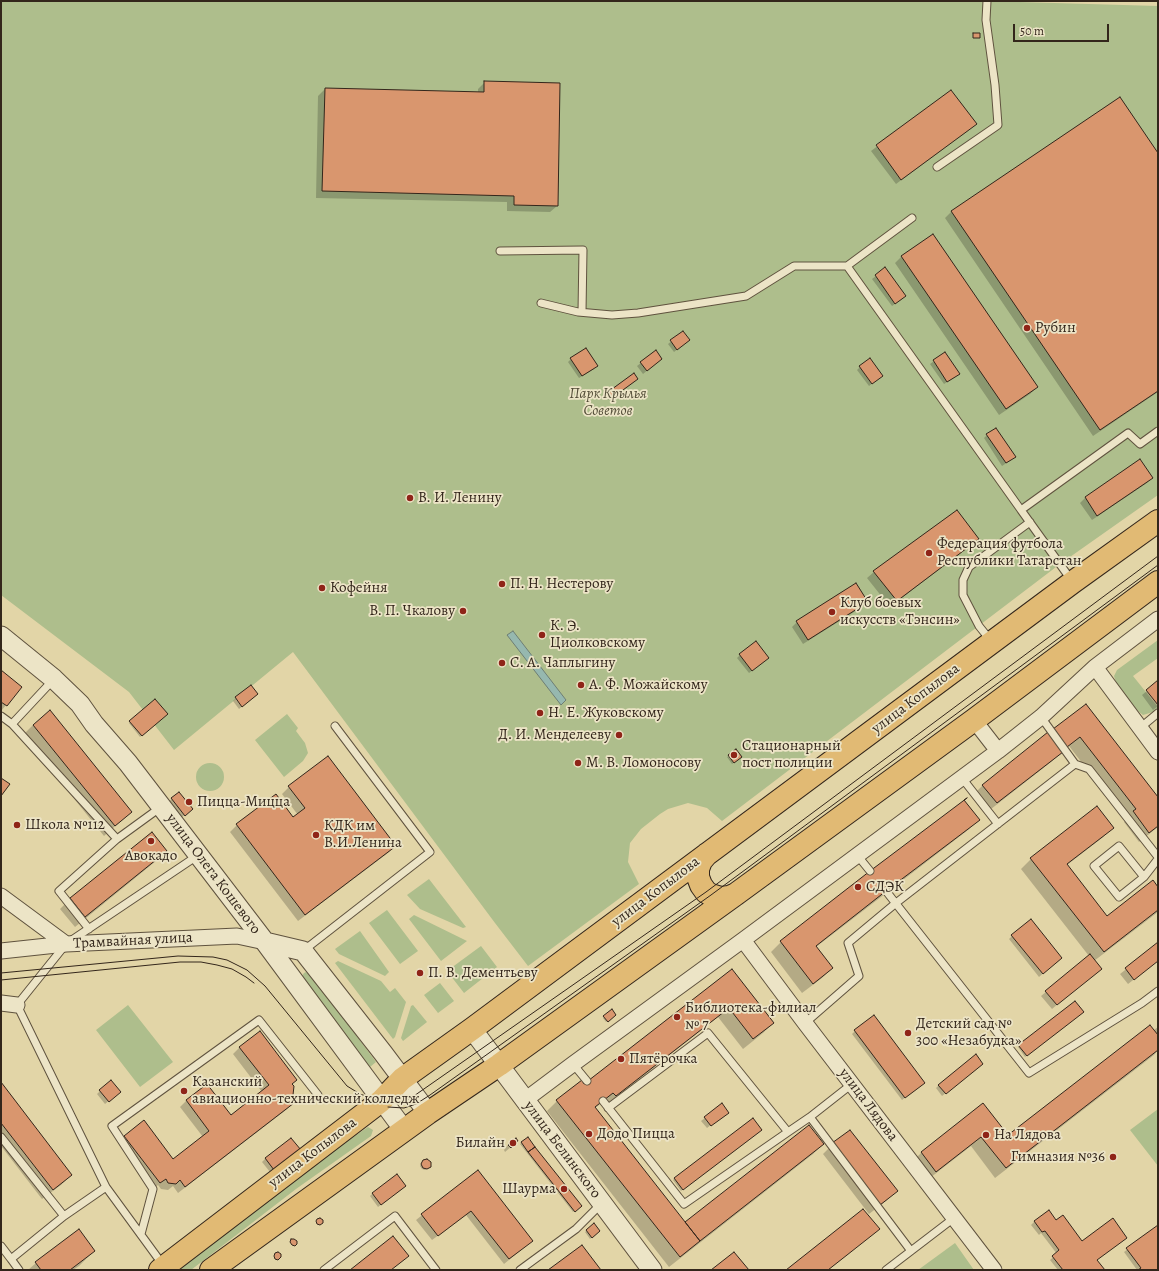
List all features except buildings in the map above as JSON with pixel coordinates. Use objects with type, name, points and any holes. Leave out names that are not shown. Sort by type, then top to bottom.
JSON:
[{"type":"main road","name":"улица Копылова","points":[[162,1268],[382,1100],[402,1079],[472,1030],[1073,582],[1158,521]]},
{"type":"main road","points":[[211,1270],[404,1130],[499,1064],[736,894],[974,720],[1158,582]]},
{"type":"main road","points":[[707,854],[701,861],[698,869],[698,877],[706,892],[711,896],[721,898],[736,894]]},
{"type":"street","points":[[526,1100],[998,751],[1041,717],[1096,668],[1158,619]]},
{"type":"street","name":"улица Олега Кошевого","points":[[1,636],[54,679],[80,704],[94,724],[128,763],[265,942],[404,1130]]},
{"type":"street","points":[[1096,668],[1158,752]]},
{"type":"street","points":[[974,720],[998,751]]},
{"type":"street","points":[[1,896],[66,944]]},
{"type":"street","name":"Трамвайная улица","points":[[1,951],[66,944],[237,936],[265,942]]},
{"type":"street","name":"улица Лядова","points":[[743,940],[994,1270]]},
{"type":"street","points":[[265,942],[303,952],[428,1113]]},
{"type":"street","points":[[1,1003],[17,1005]]},
{"type":"street","name":"улица Белинского","points":[[472,1030],[652,1270]]},
{"type":"lane","points":[[938,167],[998,124],[995,85],[986,20],[987,1]]},
{"type":"lane","points":[[540,303],[582,312],[612,315],[638,313],[746,296],[794,266],[847,266],[912,218]]},
{"type":"lane","points":[[500,250],[583,250],[582,312]]},
{"type":"lane","points":[[847,266],[1073,582]]},
{"type":"lane","points":[[1021,510],[1128,432],[1140,444],[1158,431]]},
{"type":"lane","points":[[992,643],[979,626],[963,595],[963,580],[969,567],[1030,522]]},
{"type":"lane","points":[[12,724],[54,679]]},
{"type":"lane","points":[[1140,728],[1158,713]]},
{"type":"lane","points":[[1,716],[12,724],[117,839]]},
{"type":"lane","points":[[1041,717],[1075,764],[1089,768],[1158,858],[1144,877],[1119,897],[1094,866],[1119,846],[1144,877]]},
{"type":"lane","points":[[303,952],[430,852],[335,726]]},
{"type":"lane","points":[[805,1023],[860,976],[848,943],[896,903],[1075,764]]},
{"type":"lane","points":[[962,778],[998,824]]},
{"type":"lane","points":[[89,929],[59,891],[117,839],[161,806]]},
{"type":"lane","points":[[857,855],[870,871]]},
{"type":"lane","points":[[162,1268],[141,1234],[106,1187],[17,1005],[66,944],[198,856]]},
{"type":"lane","points":[[886,891],[1029,1074],[1142,1003],[1158,991]]},
{"type":"lane","points":[[141,1234],[153,1189],[112,1126],[259,1020],[318,1095]]},
{"type":"lane","points":[[608,1108],[708,1032],[788,1132]]},
{"type":"lane","points":[[573,1064],[587,1081]]},
{"type":"lane","points":[[603,1101],[684,1204],[810,1117],[852,1084]]},
{"type":"lane","points":[[810,1117],[911,1251]]},
{"type":"lane","points":[[1,1137],[64,1216]]},
{"type":"lane","points":[[11,1259],[64,1216],[106,1187]]},
{"type":"lane","points":[[520,1270],[576,1229],[602,1203]]},
{"type":"lane","points":[[324,1270],[395,1216],[436,1270]]},
{"type":"lane","points":[[886,1270],[954,1218]]},
{"type":"lane","points":[[1,1246],[19,1270]]},
{"type":"green space","name":"Парк Крылья Советов","points":[[1,1],[985,1],[1158,6],[1158,495],[1060,564],[722,821],[707,808],[688,803],[668,809],[660,814],[641,829],[630,843],[628,862],[639,884],[528,966],[293,652],[174,750],[129,692],[1,595]]},
{"type":"green space","points":[[1158,640],[1158,658],[1133,676],[1158,707],[1153,712],[1143,715],[1134,708],[1116,683],[1114,676],[1117,670]]},
{"type":"green space","points":[[287,714],[298,728],[296,731],[305,743],[308,753],[303,761],[284,777],[255,740]]},
{"type":"green space","points":[[210,763],[220,767],[224,777],[220,787],[210,791],[200,787],[196,777],[200,767]]},
{"type":"green space","points":[[429,879],[466,927],[463,928],[420,909],[407,895]]},
{"type":"green space","points":[[387,910],[418,951],[400,964],[369,923]]},
{"type":"green space","points":[[414,915],[467,941],[441,961],[409,919]]},
{"type":"green space","points":[[360,931],[389,972],[385,976],[339,954],[335,949]]},
{"type":"green space","points":[[481,946],[497,967],[464,993],[447,971]]},
{"type":"green space","points":[[338,961],[381,981],[390,992],[395,988],[406,1002],[395,1037],[393,1039],[335,963]]},
{"type":"green space","points":[[306,972],[316,981],[376,1062],[370,1067],[303,980],[302,976]]},
{"type":"green space","points":[[440,983],[454,1001],[438,1013],[424,995]]},
{"type":"green space","points":[[128,1005],[173,1062],[140,1087],[96,1030]]},
{"type":"green space","points":[[413,1005],[427,1022],[403,1041],[401,1038],[411,1006]]},
{"type":"green space","points":[[1158,1109],[1158,1166],[1130,1130]]},
{"type":"green space","points":[[368,1127],[373,1130],[371,1136],[296,1189],[191,1270],[174,1270],[331,1152]]},
{"type":"green space","points":[[955,1243],[974,1270],[918,1270]]},
{"type":"water","points":[[513,631],[566,700],[561,705],[507,635]]},
{"type":"tram line","points":[[1,973],[178,956],[213,957],[227,960],[247,970],[265,986],[347,1086],[360,1094],[390,1103],[411,1098],[706,892],[1158,556]]},
{"type":"tram line","points":[[388,1107],[404,1108],[416,1104],[430,1095],[711,895],[1158,565]]},
{"type":"tram line","points":[[1,980],[180,962],[201,962],[232,969],[254,983]]},
{"type":"place","name":"Рубин","points":[[1027,328]]},
{"type":"place","name":"В. И. Ленину","points":[[410,498]]},
{"type":"place","name":"Федерация футбола Республики Татарстан","points":[[929,553]]},
{"type":"place","name":"П. Н. Нестерову","points":[[502,584]]},
{"type":"place","name":"Кофейня","points":[[322,588]]},
{"type":"place","name":"В. П. Чкалову","points":[[463,611]]},
{"type":"place","name":"Клуб боевых искусств «Тэнсин»","points":[[832,612]]},
{"type":"place","name":"К. Э. Циолковскому","points":[[542,635]]},
{"type":"place","name":"С. А. Чаплыгину","points":[[502,663]]},
{"type":"place","name":"А. Ф. Можайскому","points":[[581,685]]},
{"type":"place","name":"Н. Е. Жуковскому","points":[[540,713]]},
{"type":"place","name":"Д. И. Менделееву","points":[[619,735]]},
{"type":"place","name":"Стационарный пост полиции","points":[[734,755]]},
{"type":"place","name":"М. В. Ломоносову","points":[[578,763]]},
{"type":"place","name":"Пицца-Мицца","points":[[189,802]]},
{"type":"place","name":"Школа №112","points":[[17,825]]},
{"type":"place","name":"КДК им В.И.Ленина","points":[[316,835]]},
{"type":"place","name":"Авокадо","points":[[151,841]]},
{"type":"place","name":"СДЭК","points":[[858,887]]},
{"type":"place","name":"П. В. Дементьеву","points":[[420,973]]},
{"type":"place","name":"Библиотека-филиал № 7","points":[[677,1017]]},
{"type":"place","name":"Детский сад № 300 «Незабудка»","points":[[908,1033]]},
{"type":"place","name":"Пятёрочка","points":[[621,1059]]},
{"type":"place","name":"Казанский авиационно-технический колледж","points":[[184,1091]]},
{"type":"place","name":"Додо Пицца","points":[[589,1134]]},
{"type":"place","name":"На Лядова","points":[[986,1135]]},
{"type":"place","name":"Билайн","points":[[513,1143]]},
{"type":"place","name":"Гимназия №36","points":[[1113,1157]]},
{"type":"place","name":"Шаурма","points":[[564,1189]]}]
